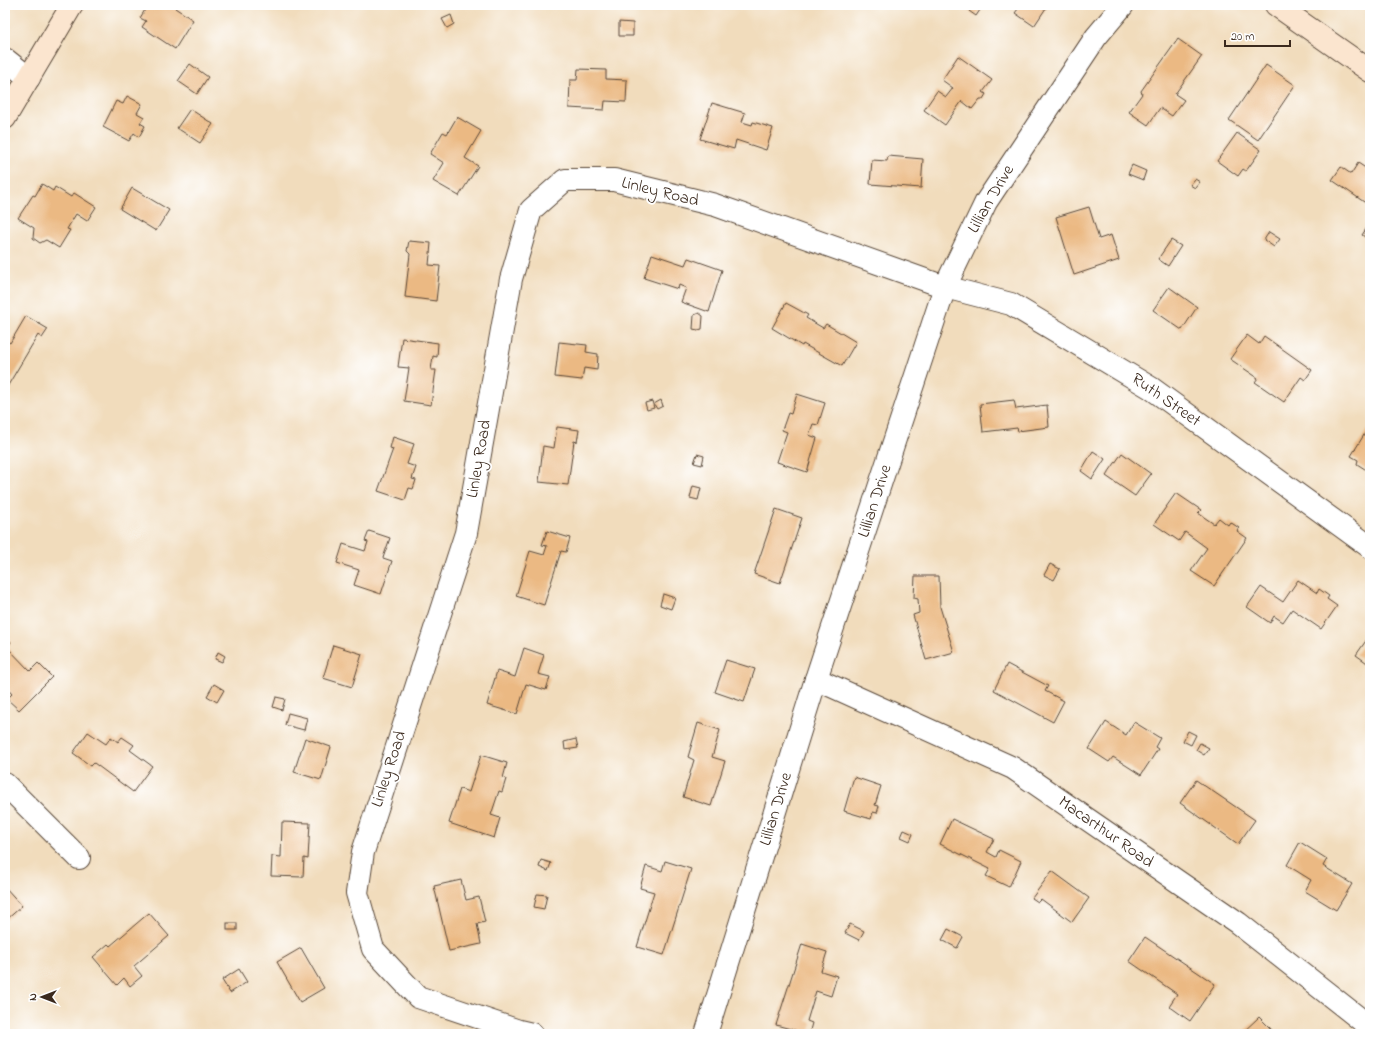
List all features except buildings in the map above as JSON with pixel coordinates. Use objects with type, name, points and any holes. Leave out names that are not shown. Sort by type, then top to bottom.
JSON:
[{"type":"main road","points":[[5,118],[72,5]]},
{"type":"main road","points":[[1276,5],[1370,71]]},
{"type":"street","name":"Lillian Drive","points":[[706,1034],[816,679],[945,287],[986,202],[1096,37],[1123,5]]},
{"type":"street","points":[[5,59],[29,78]]},
{"type":"street","name":"Linley Road","points":[[532,1034],[418,997],[373,949],[357,893],[363,852],[466,533],[511,279],[531,210],[565,180],[614,180],[714,205],[945,287]]},
{"type":"street","name":"Ruth Street","points":[[945,287],[1011,304],[1151,388],[1370,547]]},
{"type":"street","name":"Macarthur Road","points":[[816,679],[1013,768],[1238,923],[1370,1027]]},
{"type":"street","points":[[5,784],[79,858]]}]
